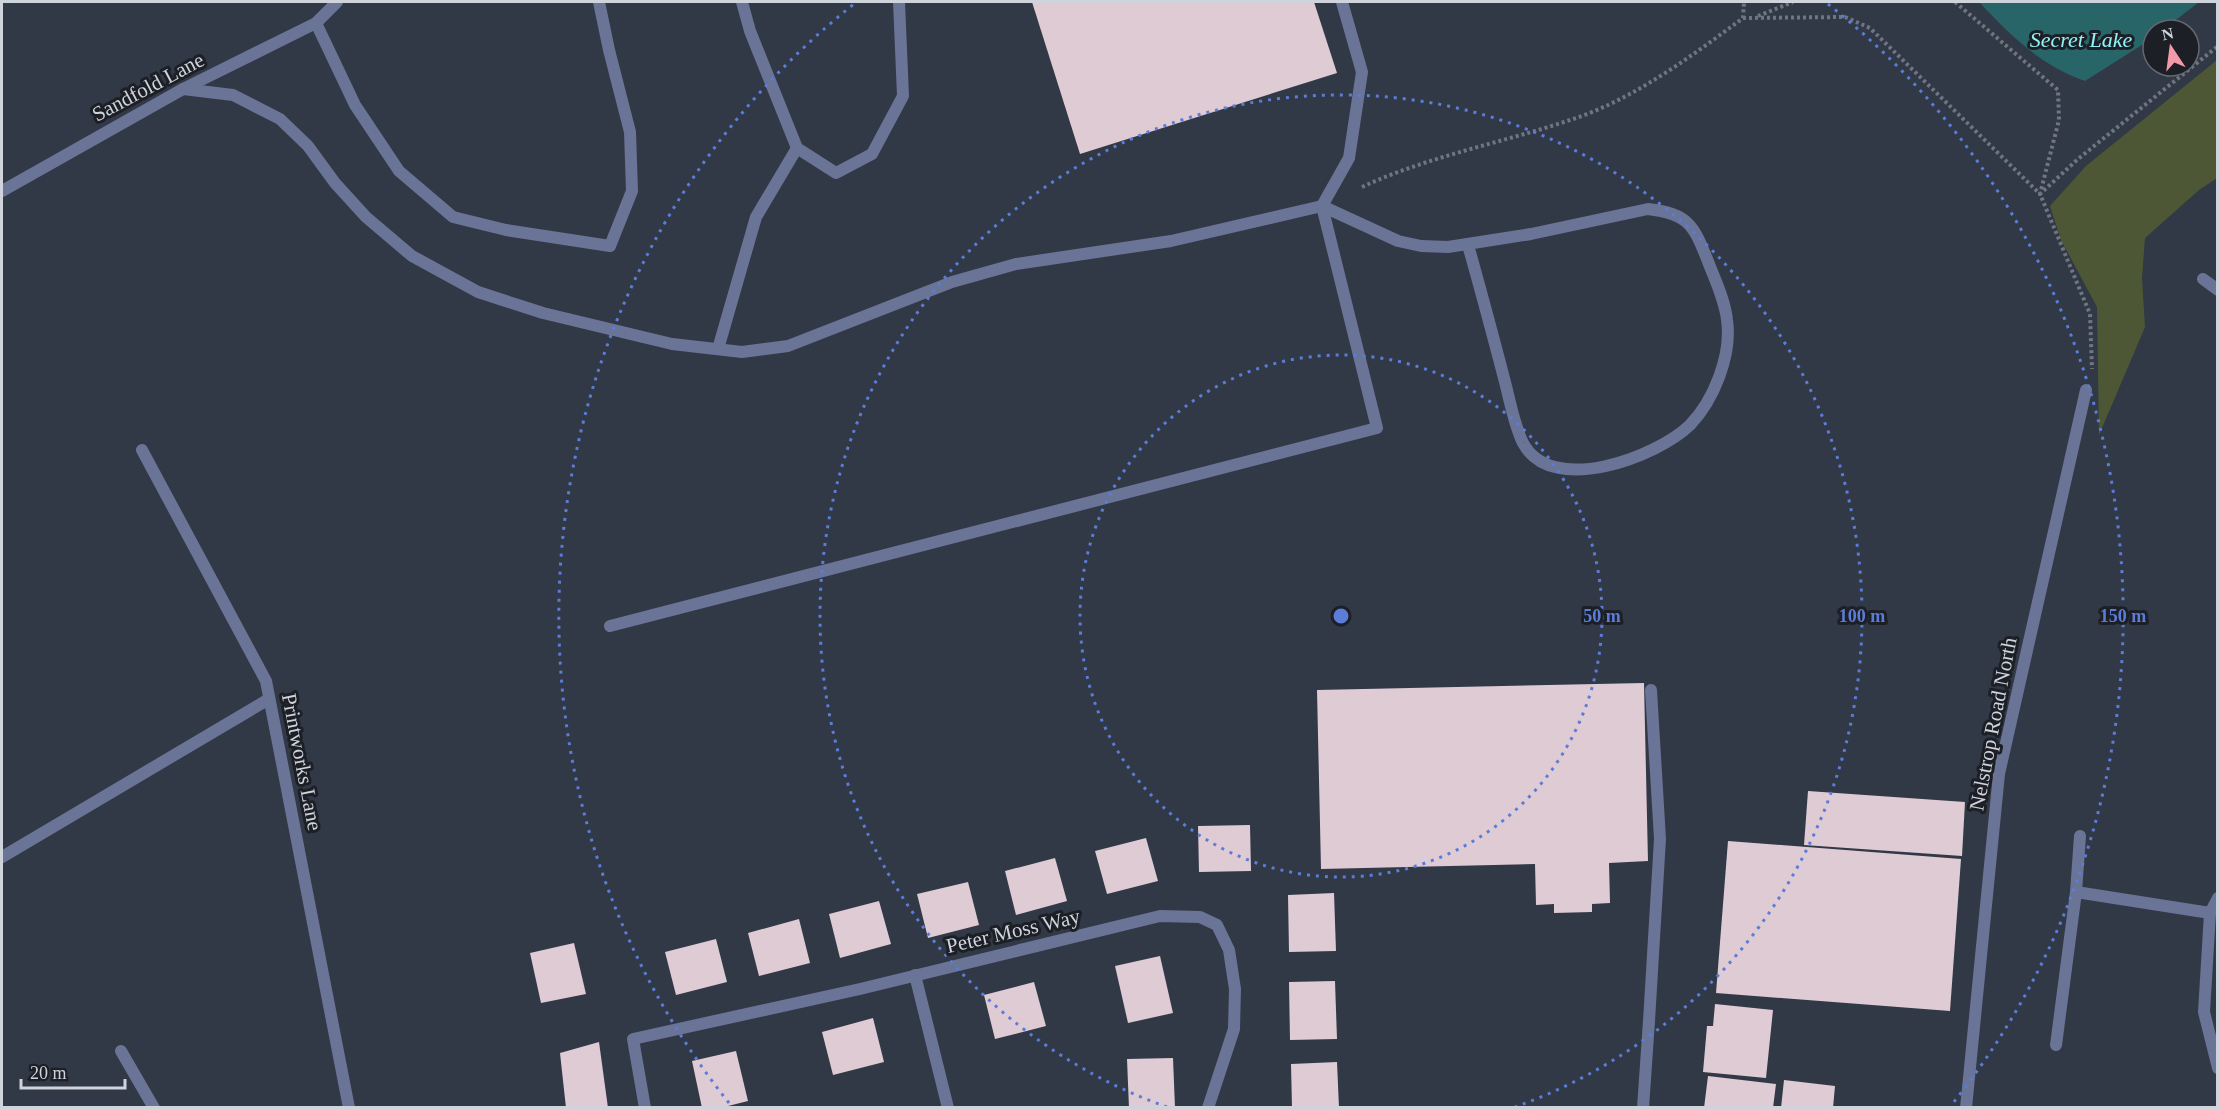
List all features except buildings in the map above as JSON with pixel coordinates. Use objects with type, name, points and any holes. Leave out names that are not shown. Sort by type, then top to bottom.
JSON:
[{"type":"street","name":"Sandfold Lane","points":[[2,191],[183,89],[316,23],[337,2]]},
{"type":"street","points":[[316,23],[355,105],[399,171],[453,217],[506,230],[610,246],[632,191],[630,132],[599,2]]},
{"type":"street","points":[[742,2],[750,31],[797,148],[836,173],[872,154],[903,96],[899,2]]},
{"type":"street","points":[[610,626],[1377,428],[1322,206],[1349,158],[1362,72],[1342,2]]},
{"type":"street","points":[[183,89],[233,95],[280,119],[309,146],[335,183],[366,217],[412,256],[478,292],[594,326],[672,344],[742,352],[788,346],[952,282],[1016,264],[1172,241],[1322,206],[1370,230],[1398,241],[1421,246],[1468,245],[1648,209],[1679,215],[1697,233],[1718,285],[1727,321],[1726,349],[1719,374],[1707,401],[1690,424],[1669,440],[1628,458],[1585,470],[1549,465],[1535,457],[1524,443],[1514,414],[1468,245]]},
{"type":"street","points":[[718,349],[756,218],[797,148]]},
{"type":"street","points":[[2203,279],[2217,290]]},
{"type":"street","name":"Nelstrop Road North","points":[[1966,1107],[1999,774],[2086,390]]},
{"type":"street","name":"Printworks Lane","points":[[142,450],[266,681],[349,1107]]},
{"type":"street","points":[[1643,1107],[1660,839],[1651,690]]},
{"type":"street","points":[[2,857],[269,699]]},
{"type":"street","points":[[2056,1045],[2076,892],[2080,836]]},
{"type":"street","points":[[2076,892],[2210,913]]},
{"type":"street","points":[[2217,898],[2210,913],[2204,1012],[2217,1068]]},
{"type":"street","name":"Peter Moss Way","points":[[645,1107],[633,1039],[1160,916],[1200,917],[1217,925],[1229,951],[1235,989],[1234,1029],[1208,1107]]},
{"type":"street","points":[[915,975],[948,1107]]},
{"type":"street","points":[[122,1051],[154,1107]]},
{"type":"path","points":[[1743,18],[1744,2]]},
{"type":"path","points":[[1755,18],[1793,2]]},
{"type":"path","points":[[1955,2],[2058,90],[2059,120],[2040,194]]},
{"type":"path","points":[[1322,206],[1394,172],[1580,117],[1623,98],[1708,44],[1743,18],[1845,17],[1870,28],[2040,194],[2090,314],[2092,370],[2086,390]]},
{"type":"path","points":[[2040,194],[2078,159],[2217,46]]},
{"type":"shaded area","points":[[2217,60],[2217,178],[2199,190],[2145,238],[2142,278],[2145,327],[2099,435],[2097,307],[2061,240],[2050,206],[2086,166],[2195,78],[2201,78],[2201,73]]},
{"type":"water","name":"Secret Lake","points":[[1979,2],[2199,2],[2178,18],[2141,18],[2141,46],[2085,81],[2069,75],[2040,58],[2002,26]]}]
